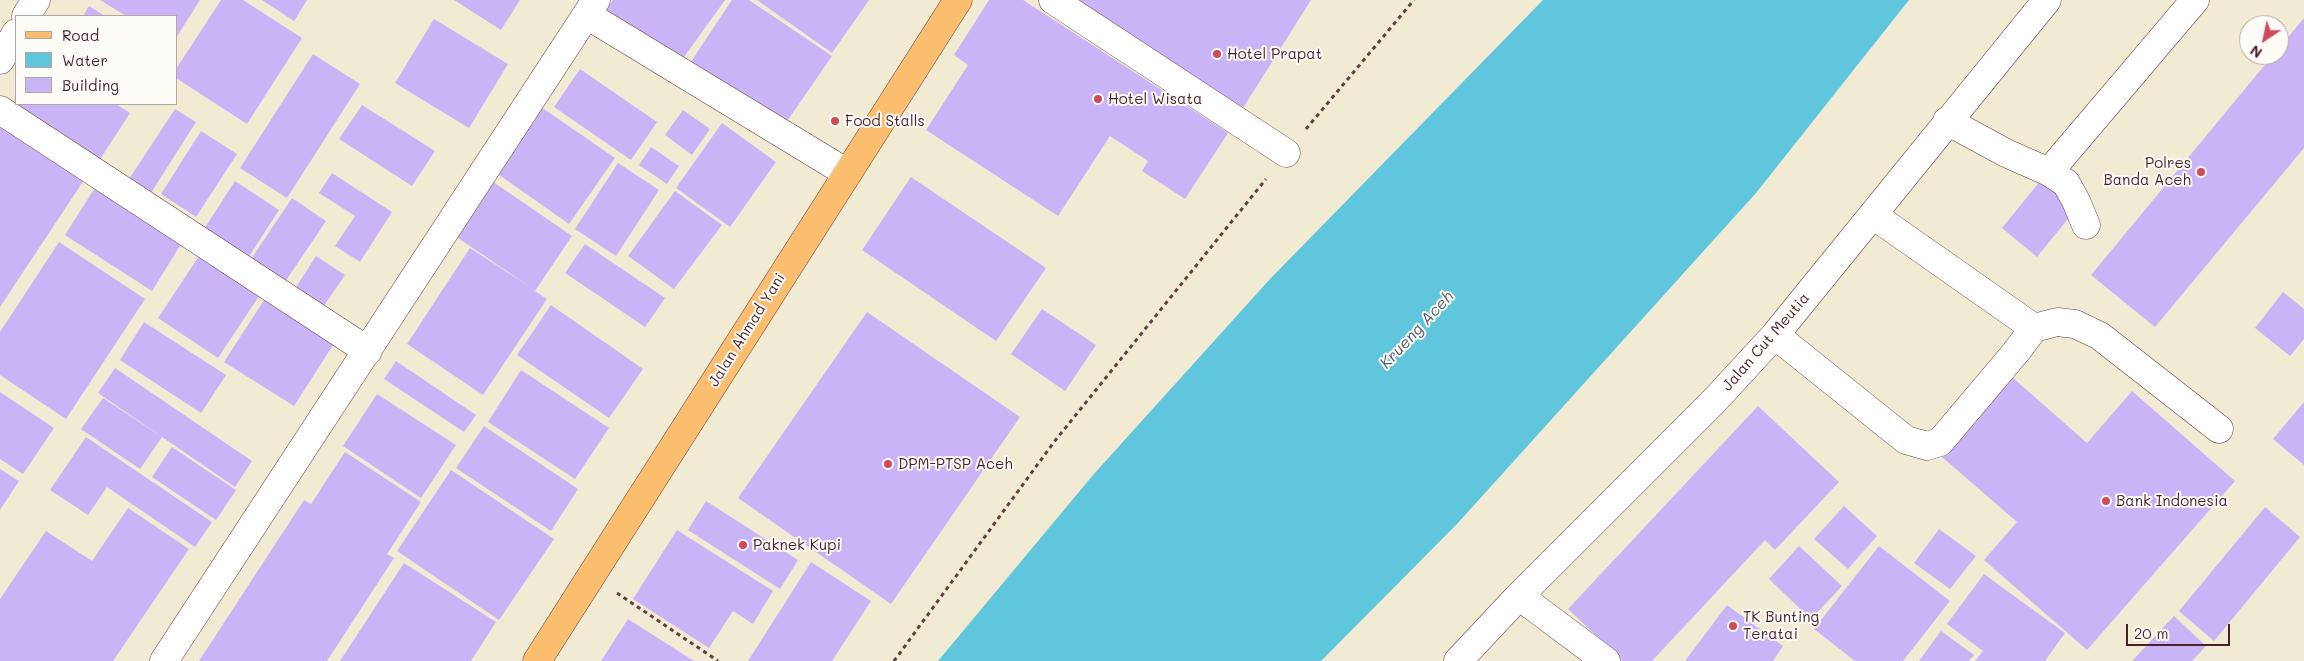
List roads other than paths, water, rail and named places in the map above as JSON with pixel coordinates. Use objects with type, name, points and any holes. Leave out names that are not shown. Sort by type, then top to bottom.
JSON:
[{"type":"main road","name":"Jalan Ahmad Yani","points":[[537,661],[958,0]]},
{"type":"street","points":[[27,15],[36,0]]},
{"type":"street","points":[[1053,0],[1286,153]]},
{"type":"street","name":"Jalan Cut Meutia","points":[[1458,661],[1519,596],[1715,400],[1775,336],[1947,121],[2047,0]]},
{"type":"street","points":[[2049,172],[2195,0]]},
{"type":"street","points":[[164,661],[591,8],[847,173]]},
{"type":"street","points":[[0,60],[15,35]]},
{"type":"street","points":[[0,110],[368,350]]},
{"type":"street","points":[[1947,121],[2006,153],[2049,172],[2066,183],[2076,200],[2086,225]]},
{"type":"street","points":[[1873,215],[2034,328]]},
{"type":"street","points":[[1775,336],[1906,440],[1927,446],[1940,442],[2034,328],[2057,322],[2075,324],[2100,336],[2219,429]]},
{"type":"street","points":[[1519,596],[1606,661]]},
{"type":"water","name":"Krueng Aceh","points":[[1543,0],[1909,0],[1756,193],[1457,524],[1321,661],[938,661],[1093,475],[1270,279]]},
{"type":"place","name":"Hotel Prapat","points":[[1217,54]]},
{"type":"place","name":"Hotel Wisata","points":[[1098,99]]},
{"type":"place","name":"Food Stalls","points":[[835,121]]},
{"type":"place","name":"Polres Banda Aceh","points":[[2201,172]]},
{"type":"place","name":"DPM-PTSP Aceh","points":[[888,464]]},
{"type":"place","name":"Bank Indonesia","points":[[2106,501]]},
{"type":"place","name":"Paknek Kupi","points":[[743,545]]},
{"type":"place","name":"TK Bunting Teratai","points":[[1733,626]]}]
